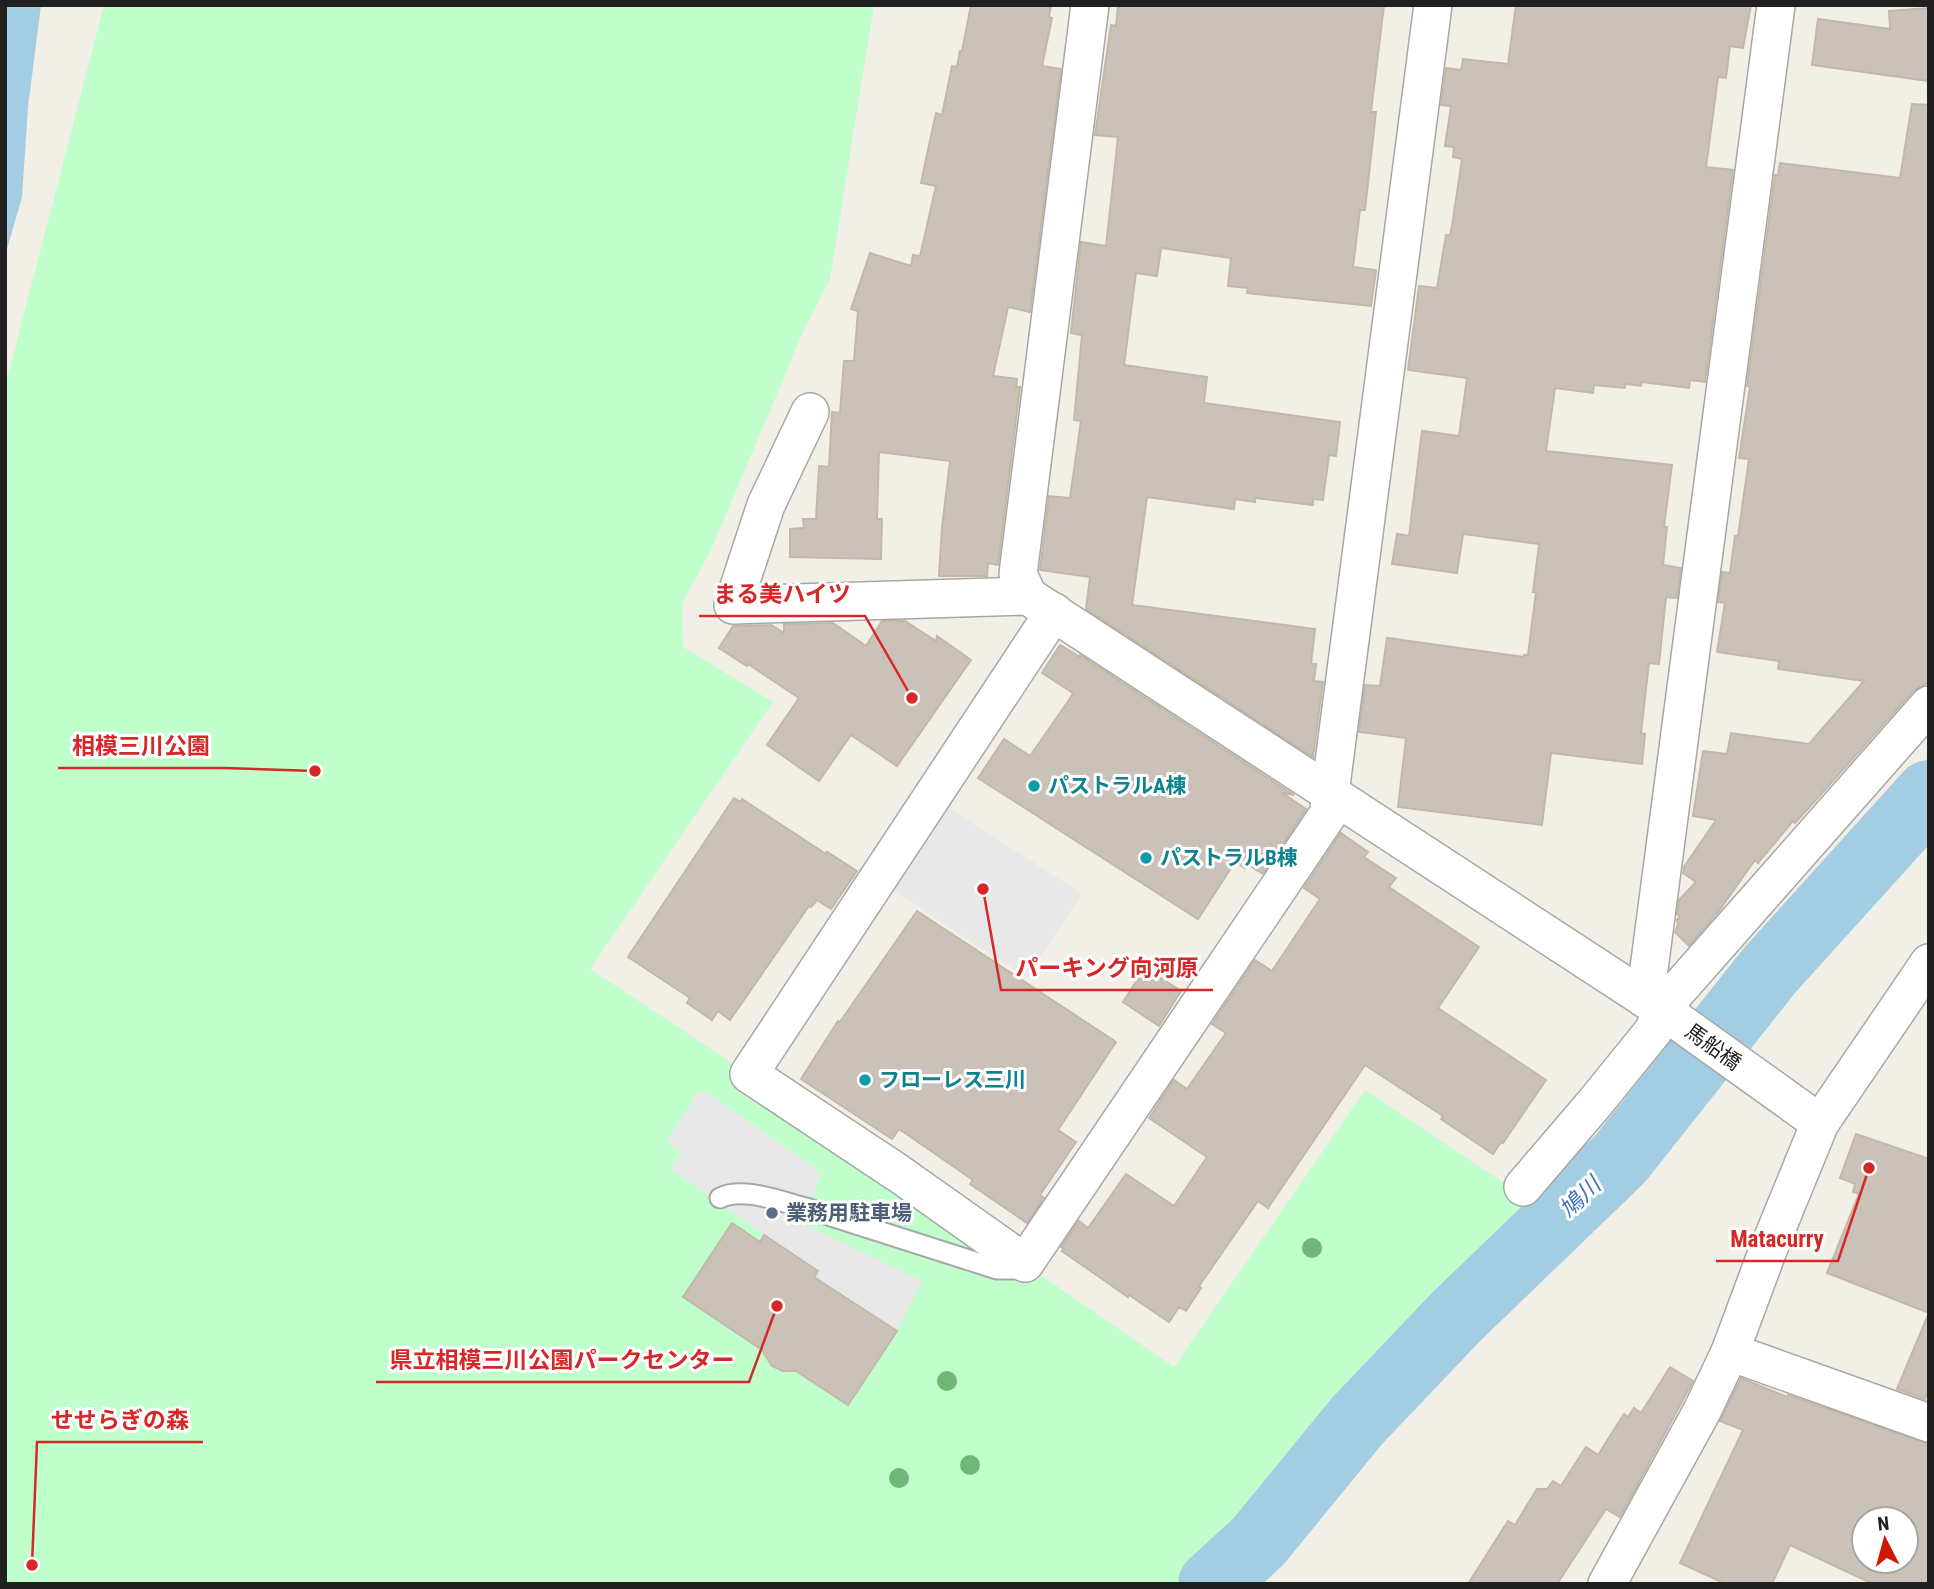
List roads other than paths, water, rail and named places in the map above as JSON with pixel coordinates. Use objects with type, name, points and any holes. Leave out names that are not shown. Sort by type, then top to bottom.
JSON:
[{"type":"street","points":[[1041,604],[1018,574],[1090,5]]},
{"type":"street","points":[[1041,604],[749,1074],[898,1173],[1025,1263],[1329,813],[1433,5]]},
{"type":"street","points":[[1523,1188],[1654,1030],[1660,1009],[1776,5]]},
{"type":"street","points":[[810,411],[766,505],[733,605],[1041,604]]},
{"type":"street","name":"馬船橋","points":[[1041,604],[1660,1009],[1820,1123]]},
{"type":"street","points":[[1660,1009],[1929,705]]},
{"type":"street","points":[[1607,1584],[1702,1411],[1730,1352],[1820,1123],[1929,963]]},
{"type":"street","points":[[1730,1352],[1929,1423]]},
{"type":"lane","points":[[720,1198],[743,1193],[785,1203],[997,1269],[1017,1269],[1025,1263]]},
{"type":"water","points":[[5,5],[41,5],[28,107],[22,197],[5,256]]},
{"type":"waterway","name":"鳩川","points":[[1212,1584],[1258,1542],[1357,1421],[1456,1317],[1620,1159],[1769,971],[1929,794]]},
{"type":"place","name":"まる美ハイツ","points":[[912,698]]},
{"type":"place","name":"相模三川公園","points":[[315,771]]},
{"type":"place","name":"パストラルA棟","points":[[1034,786]]},
{"type":"place","name":"パストラルB棟","points":[[1146,858]]},
{"type":"place","name":"パーキング向河原","points":[[983,889]]},
{"type":"place","name":"フローレス三川","points":[[865,1080]]},
{"type":"place","name":"Matacurry","points":[[1869,1168]]},
{"type":"place","name":"業務用駐車場","points":[[772,1213]]},
{"type":"place","name":"県立相模三川公園パークセンター","points":[[777,1306]]},
{"type":"place","name":"せせらぎの森","points":[[32,1565]]}]
